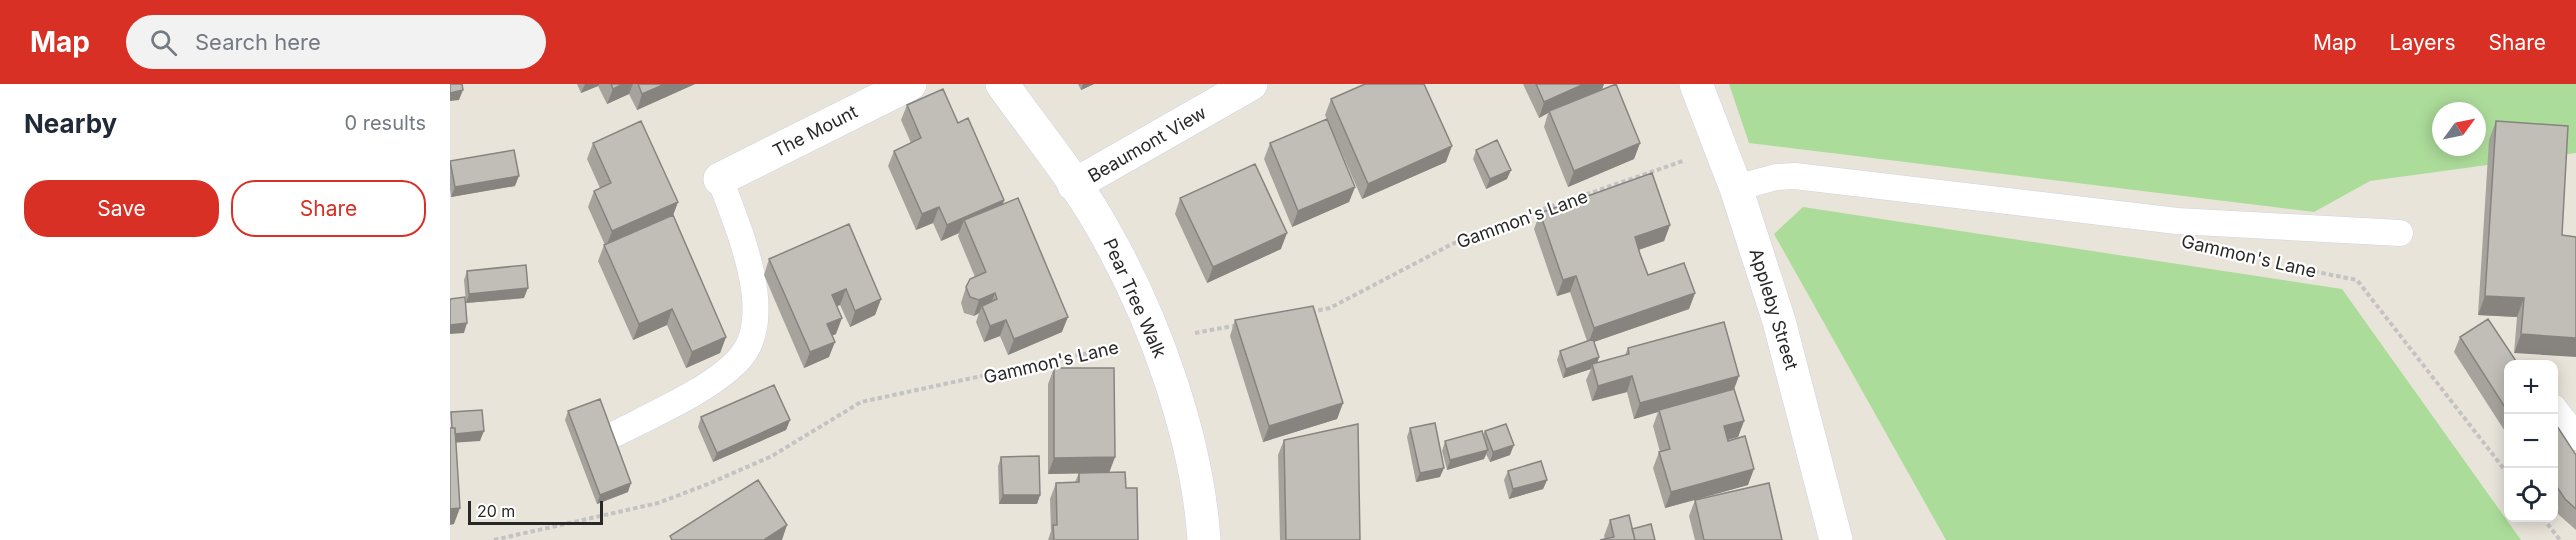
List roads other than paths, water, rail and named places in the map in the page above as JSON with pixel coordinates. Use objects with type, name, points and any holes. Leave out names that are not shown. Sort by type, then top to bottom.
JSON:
[{"type":"street","name":"The Mount","points":[[720,179],[910,84]]},
{"type":"street","name":"Pear Tree Walk","points":[[1002,84],[1105,232],[1130,279],[1166,371],[1193,464],[1202,512],[1204,540]]},
{"type":"street","name":"Beaumont View","points":[[1074,185],[1251,84]]},
{"type":"street","name":"Appleby Street","points":[[1696,84],[1722,148],[1779,321],[1836,540]]},
{"type":"lane","name":"Gammon's Lane","points":[[1736,188],[1776,177],[1795,176],[2174,220],[2400,233]]},
{"type":"lane","points":[[617,433],[679,400],[730,368],[742,356],[752,334],[757,312],[744,247],[720,179]]},
{"type":"lane","points":[[2558,414],[2576,437]]}]
